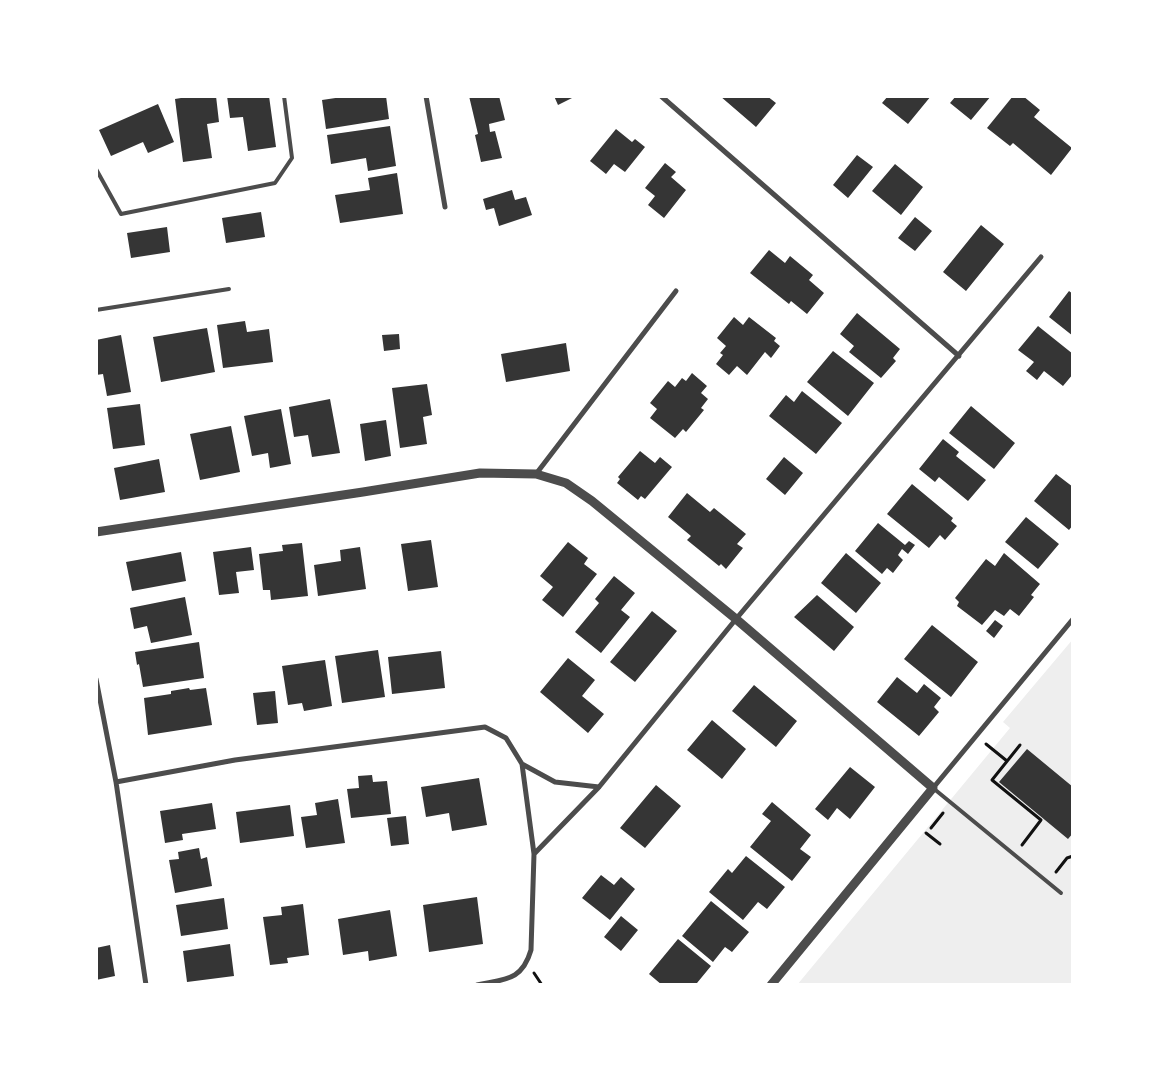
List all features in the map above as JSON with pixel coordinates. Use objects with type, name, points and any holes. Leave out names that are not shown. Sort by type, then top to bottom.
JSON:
[{"type":"street","points":[[426,96],[444,207]]},
{"type":"street","points":[[661,96],[959,356]]},
{"type":"street","points":[[534,854],[599,787],[736,619],[1041,257]]},
{"type":"street","points":[[536,474],[676,291]]},
{"type":"street","points":[[96,532],[480,473],[536,474],[566,483],[592,501],[736,619],[933,788]]},
{"type":"street","points":[[771,985],[1073,619]]},
{"type":"street","points":[[96,679],[116,782],[146,985]]},
{"type":"street","points":[[116,782],[235,760],[485,727],[506,738],[522,764],[534,854],[531,950],[528,963],[515,975],[477,985]]},
{"type":"street","points":[[522,764],[555,782],[599,787]]},
{"type":"lane","points":[[96,169],[121,214],[275,183],[292,158],[284,96]]},
{"type":"lane","points":[[96,310],[229,289]]},
{"type":"lane","points":[[933,788],[1061,894]]},
{"type":"path","points":[[1014,855],[1041,820],[992,780],[1020,745]]},
{"type":"path","points":[[991,748],[1007,761]]},
{"type":"path","points":[[930,828],[952,803]]},
{"type":"path","points":[[926,833],[940,844]]},
{"type":"path","points":[[1056,872],[1067,858],[1073,856]]},
{"type":"shaded area","points":[[1073,639],[1072,985],[797,985],[1010,728],[1003,722]]},
{"type":"building","points":[[193,96],[216,96],[219,122],[207,124],[212,158],[183,162],[175,99]]},
{"type":"building","points":[[227,96],[269,96],[276,147],[248,151],[243,117],[230,118]]},
{"type":"building","points":[[349,96],[386,96],[389,119],[326,129],[322,100]]},
{"type":"building","points":[[469,96],[499,96],[505,120],[489,124],[490,132],[495,131],[502,158],[481,162],[475,135],[478,134]]},
{"type":"building","points":[[554,96],[576,96],[558,105]]},
{"type":"building","points":[[720,96],[767,96],[776,103],[756,127]]},
{"type":"building","points":[[888,96],[931,96],[908,124],[882,103]]},
{"type":"building","points":[[956,96],[991,96],[971,120],[950,103]]},
{"type":"building","points":[[1013,96],[1023,96],[1040,110],[1034,117],[1072,148],[1051,175],[1013,143],[1010,146],[987,128]]},
{"type":"building","points":[[158,104],[174,142],[148,153],[143,142],[111,156],[99,130]]},
{"type":"building","points":[[390,126],[396,166],[368,171],[366,158],[331,164],[327,135]]},
{"type":"building","points":[[616,129],[632,142],[635,139],[645,147],[625,172],[614,164],[606,174],[590,161]]},
{"type":"building","points":[[857,155],[873,167],[848,198],[833,185]]},
{"type":"building","points":[[665,163],[676,172],[671,177],[686,190],[664,218],[648,205],[655,196],[645,188]]},
{"type":"building","points":[[895,164],[923,187],[901,215],[872,191]]},
{"type":"building","points":[[397,173],[403,214],[340,223],[335,195],[370,190],[368,178]]},
{"type":"building","points":[[512,190],[515,200],[526,197],[532,215],[499,226],[494,208],[486,210],[483,199]]},
{"type":"building","points":[[261,212],[265,237],[226,243],[222,218]]},
{"type":"building","points":[[915,217],[932,231],[915,251],[898,238]]},
{"type":"building","points":[[981,225],[1004,244],[966,291],[943,272]]},
{"type":"building","points":[[167,227],[170,252],[131,258],[127,233]]},
{"type":"building","points":[[769,250],[785,263],[790,256],[813,275],[809,280],[824,293],[807,314],[791,301],[789,304],[750,273]]},
{"type":"building","points":[[1069,291],[1073,294],[1073,336],[1049,317]]},
{"type":"building","points":[[857,313],[900,349],[893,358],[896,361],[881,378],[849,352],[854,346],[840,334]]},
{"type":"building","points":[[734,317],[743,325],[749,317],[776,338],[774,341],[780,346],[771,358],[765,352],[747,375],[737,366],[729,375],[716,364],[723,355],[720,353],[726,346],[717,338]]},
{"type":"building","points":[[245,321],[247,332],[269,329],[273,362],[223,368],[217,325]]},
{"type":"building","points":[[1038,326],[1073,354],[1073,374],[1063,386],[1044,371],[1037,380],[1026,371],[1034,362],[1018,350]]},
{"type":"building","points":[[207,328],[215,372],[161,382],[153,337]]},
{"type":"building","points":[[399,334],[400,349],[384,351],[382,335]]},
{"type":"building","points":[[121,335],[131,392],[107,396],[103,374],[96,375],[96,340]]},
{"type":"building","points":[[566,343],[570,371],[506,382],[501,354]]},
{"type":"building","points":[[833,351],[874,383],[848,416],[807,382]]},
{"type":"building","points":[[692,373],[707,386],[701,393],[708,399],[701,408],[704,410],[686,432],[683,429],[675,438],[650,418],[657,409],[650,403],[668,381],[675,387],[682,378],[686,381]]},
{"type":"building","points":[[427,384],[432,415],[423,417],[427,444],[400,448],[392,388]]},
{"type":"building","points":[[802,391],[842,423],[816,454],[769,416],[786,395],[794,402]]},
{"type":"building","points":[[330,399],[340,453],[312,457],[308,435],[294,437],[289,407]]},
{"type":"building","points":[[140,404],[145,445],[113,449],[107,408]]},
{"type":"building","points":[[971,406],[1015,443],[994,469],[949,433]]},
{"type":"building","points":[[281,409],[291,464],[270,468],[268,453],[252,456],[244,416]]},
{"type":"building","points":[[386,420],[391,456],[365,461],[360,424]]},
{"type":"building","points":[[231,426],[240,472],[200,480],[190,434]]},
{"type":"building","points":[[943,439],[959,452],[956,456],[986,480],[968,501],[939,477],[935,482],[919,469]]},
{"type":"building","points":[[640,451],[655,463],[660,457],[672,467],[645,499],[641,496],[638,500],[617,483],[620,479],[618,477]]},
{"type":"building","points":[[784,457],[803,473],[785,495],[766,479]]},
{"type":"building","points":[[159,459],[165,492],[120,500],[114,468]]},
{"type":"building","points":[[1056,474],[1073,487],[1073,525],[1069,530],[1034,501]]},
{"type":"building","points":[[912,484],[953,518],[951,521],[957,526],[945,540],[940,535],[929,548],[887,514]]},
{"type":"building","points":[[687,493],[710,512],[714,508],[746,534],[737,544],[743,548],[726,569],[721,564],[719,566],[687,540],[691,536],[668,517]]},
{"type":"building","points":[[1026,517],[1059,544],[1038,569],[1005,542]]},
{"type":"building","points":[[878,523],[905,545],[909,541],[915,545],[908,554],[902,549],[898,555],[903,560],[893,573],[887,568],[882,574],[855,551]]},
{"type":"building","points":[[431,540],[438,587],[408,591],[401,544]]},
{"type":"building","points":[[568,542],[588,558],[584,564],[597,574],[563,617],[542,600],[553,587],[540,576]]},
{"type":"building","points":[[302,543],[308,596],[271,600],[270,590],[263,590],[259,554],[283,551],[282,545]]},
{"type":"building","points":[[251,547],[254,570],[236,572],[239,593],[219,595],[213,552]]},
{"type":"building","points":[[360,547],[366,589],[318,596],[314,565],[341,561],[340,550]]},
{"type":"building","points":[[181,552],[186,581],[132,591],[126,562]]},
{"type":"building","points":[[846,553],[881,583],[856,613],[821,583]]},
{"type":"building","points":[[1004,553],[1040,584],[1031,595],[1034,597],[1019,616],[1010,609],[1004,616],[995,610],[982,625],[957,606],[959,602],[955,598],[986,559],[995,566]]},
{"type":"building","points":[[614,576],[635,593],[621,610],[630,617],[601,653],[575,632],[599,603],[595,599]]},
{"type":"building","points":[[817,595],[854,627],[834,651],[794,617]]},
{"type":"building","points":[[185,597],[192,635],[151,643],[147,626],[134,629],[130,608]]},
{"type":"building","points":[[652,611],[677,631],[635,682],[610,662]]},
{"type":"building","points":[[995,620],[1003,626],[994,638],[986,631]]},
{"type":"building","points":[[932,625],[978,662],[951,697],[904,659]]},
{"type":"building","points":[[199,642],[204,678],[143,687],[135,652]]},
{"type":"building","points":[[378,650],[385,697],[342,703],[335,656]]},
{"type":"building","points":[[441,651],[445,688],[392,694],[388,657]]},
{"type":"building","points":[[568,658],[595,680],[582,696],[604,714],[588,733],[540,692]]},
{"type":"building","points":[[325,660],[332,706],[304,711],[302,703],[288,705],[282,666]]},
{"type":"building","points":[[897,677],[917,693],[924,684],[941,698],[934,707],[939,712],[919,736],[877,702]]},
{"type":"building","points":[[754,685],[797,721],[776,747],[732,711]]},
{"type":"building","points":[[189,688],[190,690],[206,688],[212,725],[148,735],[144,698],[171,694],[171,691]]},
{"type":"building","points":[[275,691],[278,723],[257,725],[253,693]]},
{"type":"building","points":[[712,720],[746,749],[722,779],[687,750]]},
{"type":"building","points":[[1027,749],[1073,787],[1073,833],[1068,839],[999,782]]},
{"type":"building","points":[[850,767],[875,787],[850,819],[837,808],[828,820],[815,809]]},
{"type":"building","points":[[372,775],[373,782],[387,781],[391,814],[351,818],[347,789],[359,788],[358,776]]},
{"type":"building","points":[[479,778],[487,825],[452,831],[449,813],[426,817],[421,787]]},
{"type":"building","points":[[656,785],[681,806],[645,848],[620,828]]},
{"type":"building","points":[[338,799],[345,843],[306,848],[301,817],[317,815],[315,803]]},
{"type":"building","points":[[772,802],[811,835],[800,849],[811,857],[792,881],[750,847],[771,821],[762,814]]},
{"type":"building","points":[[212,803],[216,829],[182,834],[183,840],[165,843],[160,811]]},
{"type":"building","points":[[290,805],[294,836],[240,843],[236,812]]},
{"type":"building","points":[[406,816],[409,844],[391,846],[387,818]]},
{"type":"building","points":[[199,848],[201,859],[207,857],[212,886],[175,893],[169,860],[179,859],[178,852]]},
{"type":"building","points":[[746,856],[785,887],[767,909],[758,902],[743,920],[709,892],[728,869],[732,873]]},
{"type":"building","points":[[601,875],[614,885],[621,877],[635,889],[610,920],[582,898]]},
{"type":"building","points":[[477,897],[483,944],[429,952],[423,905]]},
{"type":"building","points":[[224,898],[228,929],[181,936],[176,905]]},
{"type":"building","points":[[711,901],[749,932],[732,952],[725,947],[713,962],[682,936]]},
{"type":"building","points":[[303,904],[309,955],[287,958],[288,963],[270,965],[263,917],[282,915],[281,907]]},
{"type":"building","points":[[390,910],[397,956],[369,961],[368,951],[343,955],[338,919]]},
{"type":"building","points":[[621,916],[638,930],[621,951],[604,937]]},
{"type":"building","points":[[678,939],[711,966],[697,983],[700,985],[662,985],[649,974]]},
{"type":"building","points":[[230,944],[234,976],[187,982],[183,951]]},
{"type":"building","points":[[110,945],[115,976],[96,980],[96,948]]}]
